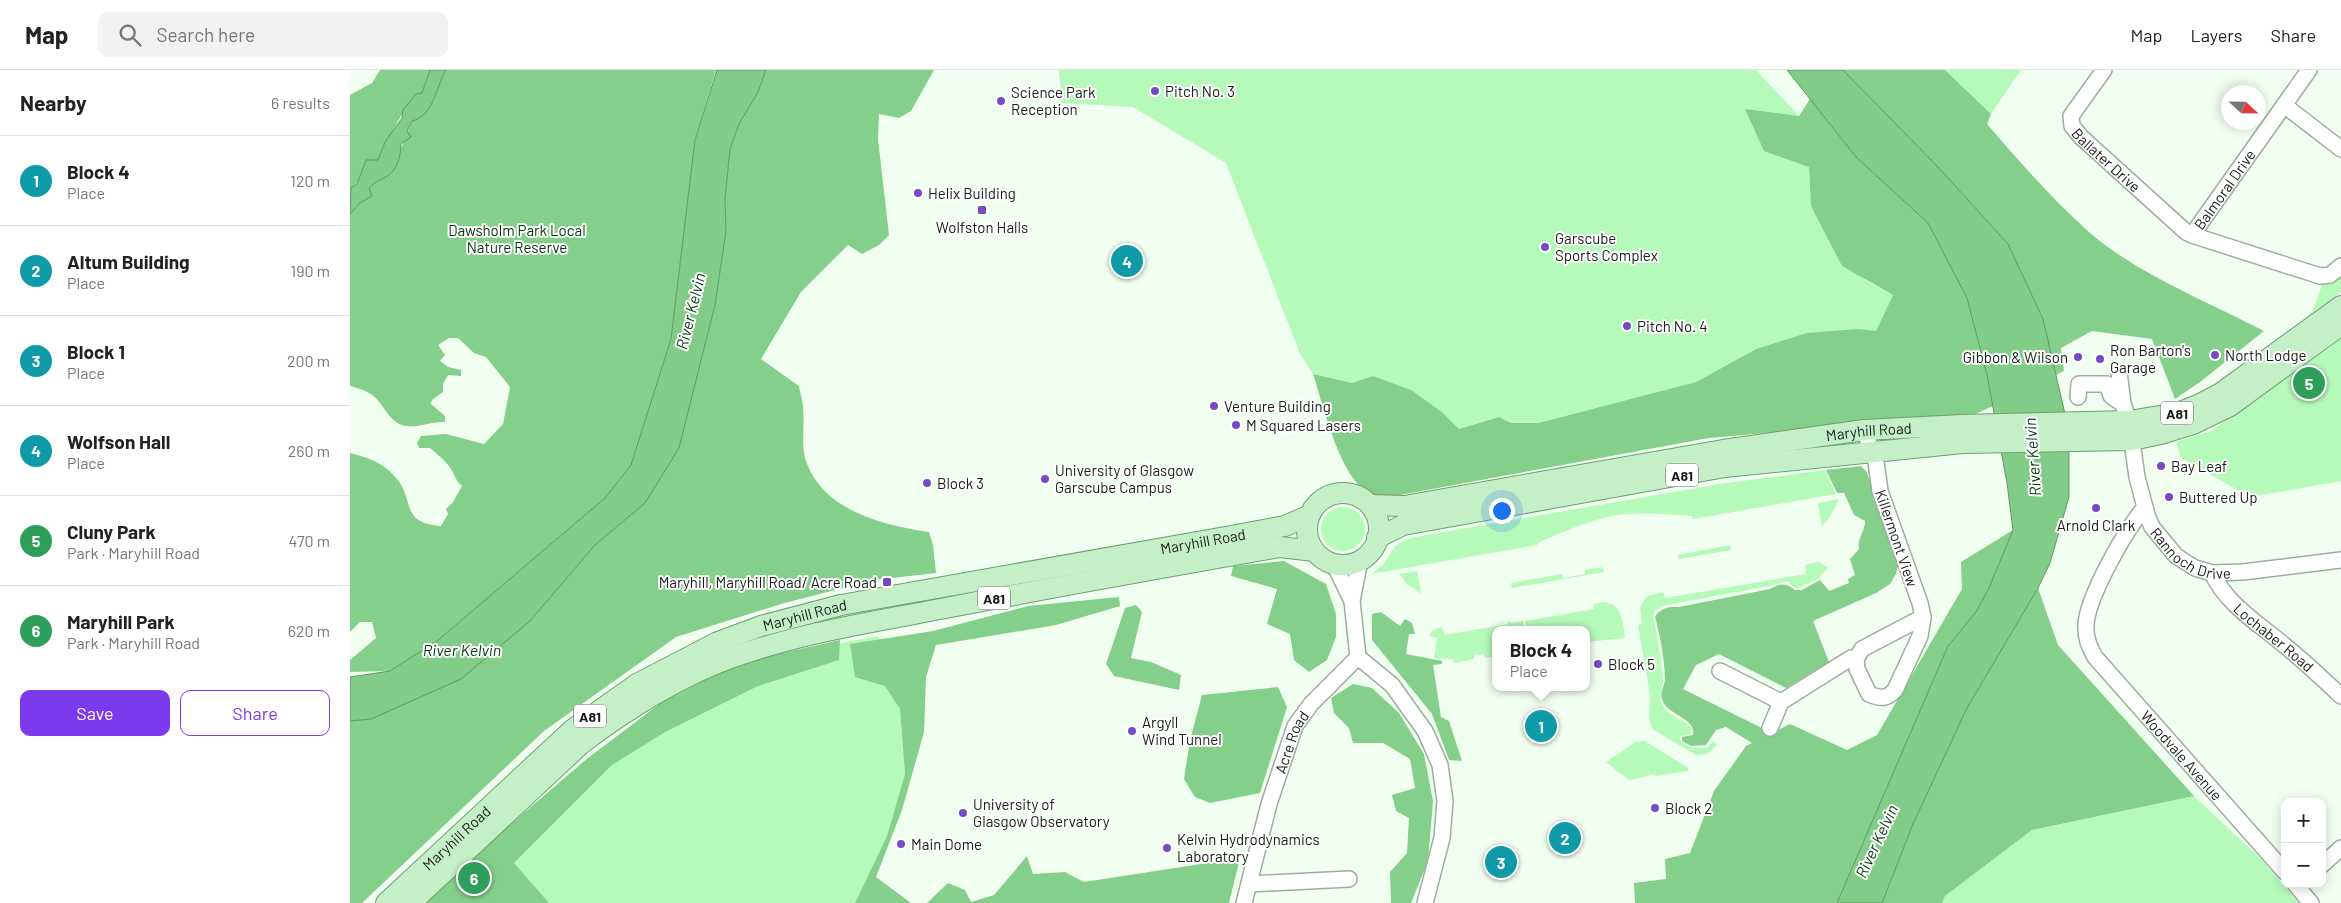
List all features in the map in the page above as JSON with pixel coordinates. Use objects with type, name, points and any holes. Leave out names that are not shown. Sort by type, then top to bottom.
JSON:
[{"type":"main road","name":"Maryhill Road","points":[[1370,505],[1404,506],[1724,450],[1864,430],[1962,434],[2078,432],[2177,413],[2221,393],[2341,306]]},
{"type":"main road","name":"Maryhill Road","points":[[2128,422],[2193,424],[2230,406],[2341,326]]},
{"type":"main road","name":"Maryhill Road","points":[[1377,538],[1403,525],[1725,467],[1873,453],[1962,434]]},
{"type":"main road","name":"A81","points":[[1310,515],[1323,499],[1340,493],[1356,496],[1370,505]]},
{"type":"main road","points":[[1370,505],[1377,521],[1377,538]]},
{"type":"main road","name":"Maryhill Road","points":[[412,903],[459,846],[546,753],[600,709],[637,684],[718,642],[761,626],[841,606],[1285,526],[1310,515]]},
{"type":"main road","points":[[1310,515],[1308,533],[1314,551]]},
{"type":"main road","name":"A81","points":[[1360,560],[1374,547],[1377,538]]},
{"type":"main road","name":"Maryhill Road","points":[[386,903],[609,723],[681,680],[727,660],[763,648],[842,629],[1034,590],[1280,547],[1314,551]]},
{"type":"main road","name":"A81","points":[[1314,551],[1320,557],[1334,564]]},
{"type":"main road","points":[[1334,564],[1343,565],[1360,560]]},
{"type":"street","name":"Ballater Drive","points":[[2104,70],[2072,116],[2072,126],[2081,137],[2192,235]]},
{"type":"street","name":"Balmoral Drive","points":[[2192,235],[2309,70]]},
{"type":"street","points":[[2284,105],[2341,149]]},
{"type":"street","points":[[2192,235],[2320,276],[2330,275],[2341,266]]},
{"type":"street","name":"Rannoch Drive","points":[[2119,372],[2137,478],[2145,507],[2152,527],[2176,556],[2195,568],[2212,573],[2244,572],[2341,560]]},
{"type":"street","points":[[2078,397],[2079,384],[2107,384],[2111,396],[2128,422]]},
{"type":"street","name":"Killermont View","points":[[1856,659],[1857,669],[1869,694],[1883,698],[1889,696],[1895,690],[1920,636],[1923,617],[1920,603],[1880,492],[1873,453],[1864,430]]},
{"type":"street","name":"Woodvale Avenue","points":[[2145,507],[2128,528],[2087,614],[2086,633],[2088,646],[2095,657],[2281,867]]},
{"type":"street","points":[[1360,560],[1352,602],[1358,657],[1392,685],[1425,731],[1440,765],[1445,801],[1442,838],[1425,903]]},
{"type":"street","points":[[1334,564],[1352,602]]},
{"type":"street","name":"Lochaber Road","points":[[2212,573],[2219,587],[2229,600],[2307,663],[2341,696]]},
{"type":"street","points":[[1770,728],[1781,702],[1851,658],[1856,659],[1862,649],[1923,617]]},
{"type":"street","name":"Acre Road","points":[[1244,903],[1281,762],[1295,726],[1311,704],[1358,657]]},
{"type":"street","points":[[1720,670],[1781,702]]},
{"type":"street","points":[[2326,861],[2341,848]]},
{"type":"street","points":[[1249,884],[1350,879]]},
{"type":"street","points":[[2300,888],[2311,903]]},
{"type":"shaded area","name":"Garscube Sports Complex","points":[[1059,70],[1756,70],[1799,116],[1809,167],[1811,206],[1867,282],[1893,295],[1876,332],[1858,329],[1756,349],[1696,382],[1542,424],[1511,423],[1498,417],[1459,429],[1442,412],[1373,376],[1352,383],[1313,374],[1300,354],[1226,163],[1133,107],[1062,103]]},
{"type":"shaded area","points":[[1945,70],[2021,70],[1991,114]]},
{"type":"shaded area","points":[[2341,277],[2341,292],[2312,313],[2323,282],[2334,281]]},
{"type":"shaded area","points":[[2341,336],[2341,481],[2250,497],[2181,458],[2176,442],[2211,431]]},
{"type":"shaded area","points":[[1825,470],[1836,494],[1693,519],[1692,516],[1660,514],[1617,515],[1580,525],[1537,545],[1371,574],[1383,565],[1395,546],[1407,539],[1420,536],[1720,484]]},
{"type":"shaded area","points":[[1839,499],[1830,517],[1822,526],[1818,503]]},
{"type":"shaded area","points":[[1339,507],[1347,507],[1359,513],[1365,529],[1359,545],[1347,551],[1339,551],[1327,545],[1321,533],[1321,525],[1327,513]]},
{"type":"shaded area","points":[[1730,545],[1731,550],[1679,559],[1678,555]]},
{"type":"shaded area","points":[[1818,562],[1829,568],[1822,573],[1820,578],[1796,589],[1787,581],[1662,606],[1655,611],[1653,617],[1663,677],[1660,698],[1662,704],[1670,714],[1692,728],[1690,735],[1680,736],[1680,740],[1683,743],[1696,748],[1707,748],[1713,741],[1717,745],[1707,754],[1696,755],[1652,729],[1649,719],[1650,695],[1638,625],[1642,624],[1640,607],[1646,597],[1663,592],[1665,598],[1806,574],[1805,565]]},
{"type":"shaded area","points":[[1603,567],[1604,572],[1512,588],[1511,583],[1562,574],[1563,578],[1585,574],[1585,570]]},
{"type":"shaded area","points":[[1417,571],[1421,594],[1406,583],[1399,574]]},
{"type":"shaded area","points":[[1604,602],[1615,606],[1621,615],[1625,638],[1590,642],[1590,626],[1526,626],[1525,621],[1594,609],[1594,604]]},
{"type":"shaded area","points":[[1508,621],[1511,623],[1523,621],[1524,626],[1497,626],[1508,624]]},
{"type":"shaded area","points":[[1442,627],[1445,635],[1492,627],[1492,657],[1485,658],[1484,654],[1474,655],[1474,659],[1454,663],[1453,659],[1434,658],[1437,638],[1429,636],[1433,630]]},
{"type":"shaded area","points":[[878,636],[893,669],[900,709],[905,774],[887,836],[855,903],[423,903],[477,853],[588,758],[661,703],[738,663]]},
{"type":"shaded area","points":[[1645,741],[1688,768],[1688,771],[1656,776],[1653,774],[1629,780],[1606,762],[1636,742]]},
{"type":"shaded area","points":[[2194,796],[2260,858],[2281,882],[2281,888],[2286,888],[2299,903],[1942,903],[1945,896],[2032,830]]},
{"type":"green space","points":[[380,70],[430,70],[422,93],[416,96],[404,112],[378,160],[364,168],[358,180],[351,188],[352,196],[350,198],[350,95],[372,83]]},
{"type":"green space","name":"Dawsholm Park Local Nature Reserve","points":[[446,70],[716,70],[695,140],[671,339],[631,465],[605,498],[437,641],[390,671],[350,672],[350,660],[376,638],[372,622],[360,622],[350,632],[350,453],[370,459],[387,469],[402,487],[414,516],[428,524],[441,526],[448,514],[446,509],[453,502],[462,486],[456,480],[449,466],[441,458],[430,448],[419,448],[417,443],[421,436],[446,434],[484,444],[503,424],[510,387],[486,357],[474,353],[458,338],[449,338],[438,345],[445,355],[440,361],[448,367],[461,370],[461,376],[448,375],[443,384],[443,392],[432,400],[431,404],[445,416],[445,422],[411,426],[400,424],[391,417],[372,395],[364,390],[350,386],[350,214],[360,203],[372,196],[369,188],[378,179],[391,174],[412,121],[418,119],[428,107]]},
{"type":"green space","points":[[766,70],[934,70],[911,111],[899,118],[879,114],[878,139],[889,235],[879,245],[862,254],[848,245],[801,292],[761,359],[799,386],[803,405],[803,446],[805,458],[813,476],[824,491],[855,512],[892,525],[929,532],[933,545],[936,573],[874,580],[781,604],[676,637],[544,731],[362,903],[350,903],[350,721],[371,719],[402,703],[530,621],[595,545],[645,503],[679,448],[715,305],[726,231],[725,199],[730,149],[739,124],[758,92]]},
{"type":"green space","points":[[1843,70],[1945,70],[1991,114],[1987,124],[2024,166],[2075,219],[2107,247],[2150,274],[2264,331],[2200,382],[2175,399],[2152,339],[2092,331],[2061,348],[2064,371],[2056,375],[2043,319],[2008,244],[1937,166]]},
{"type":"green space","points":[[1810,99],[1856,157],[1928,223],[1967,298],[1993,406],[1973,415],[1709,438],[1389,497],[1372,494],[1359,485],[1341,458],[1313,374],[1352,383],[1373,376],[1411,390],[1442,412],[1459,429],[1499,417],[1511,423],[1539,423],[1696,382],[1756,349],[1807,333],[1858,329],[1876,331],[1893,295],[1842,266],[1811,206],[1809,167],[1764,151],[1745,109],[1799,116]]},
{"type":"green space","points":[[1861,466],[1866,471],[1900,556],[1896,574],[1890,584],[1876,593],[1813,621],[1829,662],[1786,688],[1719,654],[1696,665],[1683,689],[1772,733],[1790,724],[1847,750],[1877,735],[1962,589],[1961,562],[2013,530],[1989,588],[1976,612],[1948,646],[1837,903],[1635,903],[1634,883],[1666,879],[1665,859],[1690,853],[1714,791],[1746,746],[1752,743],[1726,727],[1716,730],[1706,745],[1691,746],[1682,741],[1682,737],[1693,735],[1693,729],[1686,720],[1669,709],[1662,699],[1665,680],[1664,665],[1655,617],[1662,610],[1669,607],[1679,607],[1770,589],[1780,585],[1786,585],[1795,590],[1802,590],[1820,580],[1829,591],[1849,583],[1848,579],[1855,575],[1850,559],[1859,549],[1865,521],[1854,515],[1844,493],[1837,493],[1826,470]]},
{"type":"green space","points":[[1284,561],[1326,584],[1336,614],[1336,637],[1327,660],[1309,672],[1294,660],[1290,634],[1267,624],[1277,589],[1231,576],[1233,566]]},
{"type":"green space","points":[[2038,588],[2058,645],[2194,796],[2032,830],[1945,896],[1942,903],[1882,903],[1913,824],[1967,708]]},
{"type":"green space","points":[[1119,597],[1120,606],[1056,625],[936,645],[926,677],[924,732],[902,810],[876,877],[911,903],[855,903],[887,836],[905,774],[900,709],[885,686],[855,677],[850,644],[933,631],[1028,606]]},
{"type":"green space","points":[[1136,605],[1142,612],[1131,658],[1151,662],[1181,675],[1179,690],[1114,676],[1106,664],[1125,608]]},
{"type":"green space","points":[[1381,612],[1400,626],[1405,619],[1412,623],[1415,634],[1409,634],[1406,654],[1442,661],[1442,664],[1433,665],[1441,717],[1449,721],[1462,761],[1449,760],[1432,714],[1372,640],[1372,614]]},
{"type":"green space","points":[[840,640],[839,660],[758,686],[665,732],[612,765],[514,863],[549,903],[423,903],[477,853],[588,758],[661,703],[738,663]]},
{"type":"green space","points":[[1353,684],[1372,688],[1399,713],[1424,754],[1433,801],[1428,861],[1411,903],[1391,903],[1390,872],[1407,853],[1409,818],[1396,811],[1392,795],[1415,788],[1410,759],[1383,743],[1353,743],[1349,728],[1334,713],[1331,698]]},
{"type":"green space","points":[[1278,687],[1287,707],[1260,793],[1210,803],[1195,797],[1184,779],[1190,740],[1202,695]]},
{"type":"green space","points":[[1027,856],[1033,874],[1065,872],[1084,882],[1240,858],[1229,903],[927,903],[948,883],[965,890],[971,902],[994,895]]},
{"type":"water","points":[[430,70],[446,70],[434,100],[425,113],[412,121],[407,131],[411,137],[401,144],[398,160],[393,171],[369,188],[372,196],[360,203],[350,214],[351,188],[357,184],[366,160],[378,160],[385,142],[402,118],[403,110],[416,94],[422,93]]},
{"type":"water","name":"River Kelvin","points":[[717,70],[766,70],[758,92],[739,124],[730,149],[725,199],[726,231],[715,305],[679,448],[645,503],[595,545],[530,621],[461,679],[371,719],[350,721],[350,677],[390,671],[437,641],[605,498],[631,465],[671,339],[695,140]]},
{"type":"water","points":[[1787,70],[1843,70],[1937,166],[2008,244],[2043,319],[2065,414],[2069,455],[2069,497],[2050,563],[2038,588],[1967,708],[1913,824],[1882,903],[1837,903],[1948,646],[1976,612],[1989,588],[2013,530],[2007,483],[1987,375],[1967,298],[1928,223],[1856,157]]},
{"type":"place","name":"Pitch No. 3","points":[[1155,91]]},
{"type":"place","name":"Science Park Reception","points":[[1001,101]]},
{"type":"place","name":"Helix Building","points":[[918,193]]},
{"type":"place","name":"Wolfston Halls","points":[[982,210]]},
{"type":"place","name":"Garscube Sports Complex","points":[[1545,247]]},
{"type":"place","name":"Wolfson Hall","points":[[1127,261]]},
{"type":"place","name":"Pitch No. 4","points":[[1627,326]]},
{"type":"place","name":"North Lodge","points":[[2215,355]]},
{"type":"place","name":"Gibbon & Wilson","points":[[2078,357]]},
{"type":"place","name":"Ron Barton's Garage","points":[[2100,359]]},
{"type":"place","name":"Cluny Park","points":[[2309,383]]},
{"type":"place","name":"Venture Building","points":[[1214,406]]},
{"type":"place","name":"M Squared Lasers","points":[[1236,425]]},
{"type":"place","name":"Bay Leaf","points":[[2161,466]]},
{"type":"place","name":"University of Glasgow Garscube Campus","points":[[1045,479]]},
{"type":"place","name":"Block 3","points":[[927,483]]},
{"type":"place","name":"Buttered Up","points":[[2169,497]]},
{"type":"place","name":"Arnold Clark","points":[[2096,508]]},
{"type":"place","name":"Maryhill, Maryhill Road/ Acre Road","points":[[887,582]]},
{"type":"place","name":"Block 5","points":[[1598,664]]},
{"type":"place","name":"Block 4","points":[[1541,726]]},
{"type":"place","name":"Argyll Wind Tunnel","points":[[1132,731]]},
{"type":"place","name":"Block 2","points":[[1655,808]]},
{"type":"place","name":"University of Glasgow Observatory","points":[[963,813]]},
{"type":"place","name":"Altum Building","points":[[1565,838]]},
{"type":"place","name":"Main Dome","points":[[901,844]]},
{"type":"place","name":"Kelvin Hydrodynamics Laboratory","points":[[1167,848]]},
{"type":"place","name":"Block 1","points":[[1501,862]]},
{"type":"place","name":"Maryhill Park","points":[[474,878]]}]
